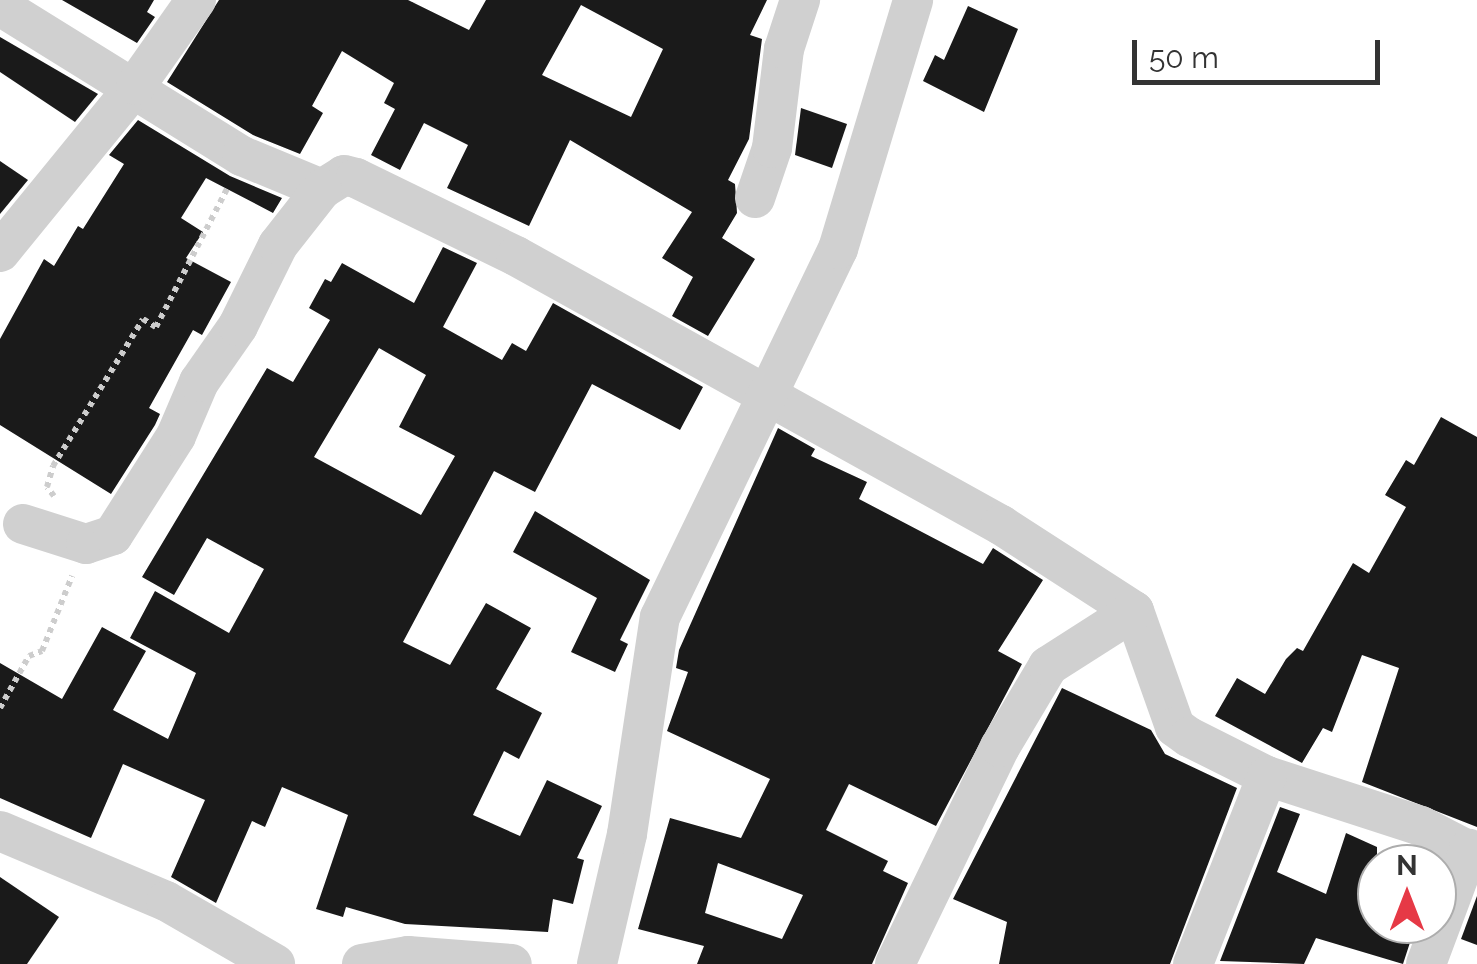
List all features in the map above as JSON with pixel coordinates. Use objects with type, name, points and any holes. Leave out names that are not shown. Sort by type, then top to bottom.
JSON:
[{"type":"street","points":[[0,252],[136,86],[196,0]]},
{"type":"street","points":[[755,198],[772,148],[784,49],[800,0]]},
{"type":"street","points":[[597,964],[627,834],[660,617],[838,250],[913,0]]},
{"type":"street","points":[[0,6],[136,86],[242,156],[322,189]]},
{"type":"street","points":[[22,524],[86,544],[113,535],[144,490],[278,245],[322,189],[344,174],[770,395],[1001,526],[1134,611],[1175,726],[1268,776],[1367,806],[1473,852],[1426,964]]},
{"type":"street","points":[[895,964],[1000,747],[1048,666],[1134,611]]},
{"type":"street","points":[[1193,964],[1268,776]]},
{"type":"street","points":[[0,830],[166,901],[275,964]]},
{"type":"street","points":[[362,964],[408,956],[512,964]]},
{"type":"path","points":[[0,708],[29,656],[42,651],[86,544],[47,487],[50,471],[143,320],[156,327],[211,230],[242,156]]},
{"type":"building","points":[[62,0],[154,0],[147,12],[155,17],[137,43]]},
{"type":"building","points":[[219,0],[408,0],[469,30],[486,0],[767,0],[750,35],[762,39],[749,139],[728,180],[735,184],[737,213],[722,238],[755,259],[708,336],[672,316],[693,277],[662,258],[692,212],[570,140],[529,226],[447,188],[468,145],[424,123],[400,170],[371,155],[395,109],[384,103],[394,83],[342,51],[312,106],[323,113],[300,154],[253,135],[167,82]],"holes":[[[581,5],[663,49],[631,117],[542,75]]]},
{"type":"building","points":[[968,6],[1018,29],[984,112],[923,81],[935,55],[944,60]]},
{"type":"building","points":[[0,37],[98,94],[75,122],[0,72]]},
{"type":"building","points":[[801,108],[847,124],[832,168],[795,155]]},
{"type":"building","points":[[138,120],[230,176],[282,198],[273,213],[206,178],[181,218],[203,232],[186,258],[231,282],[202,335],[193,330],[149,408],[160,414],[155,425],[111,494],[0,425],[0,339],[44,259],[54,266],[124,164],[109,155]]},
{"type":"building","points":[[0,161],[28,180],[0,214]]},
{"type":"building","points":[[443,247],[477,263],[443,327],[502,360],[512,343],[526,351],[553,303],[703,387],[680,430],[592,384],[535,492],[494,471],[403,642],[450,665],[486,603],[531,628],[496,689],[542,713],[519,759],[504,751],[473,815],[520,836],[547,780],[602,806],[577,858],[584,860],[573,904],[553,899],[548,932],[405,924],[346,907],[343,917],[316,909],[348,815],[282,787],[265,827],[252,821],[216,903],[171,877],[205,800],[123,764],[91,838],[0,798],[0,663],[62,699],[102,627],[146,651],[113,710],[168,739],[196,673],[130,638],[155,591],[229,633],[264,569],[207,538],[174,595],[142,577],[267,368],[293,382],[330,320],[309,308],[325,279],[331,282],[342,263],[414,303]],"holes":[[[379,348],[426,375],[399,427],[455,456],[421,515],[314,457]]]},
{"type":"building","points":[[1441,417],[1477,437],[1477,827],[1362,782],[1399,668],[1362,655],[1332,732],[1323,728],[1302,763],[1215,716],[1237,678],[1265,694],[1286,659],[1297,648],[1303,651],[1353,563],[1369,573],[1406,507],[1385,495],[1406,460],[1414,465]]},
{"type":"building","points":[[778,428],[815,449],[811,456],[867,482],[859,499],[983,564],[993,548],[1043,580],[998,651],[1022,664],[936,826],[849,784],[826,830],[888,861],[883,871],[908,883],[872,964],[697,964],[704,946],[638,929],[670,818],[741,838],[770,779],[667,731],[688,672],[676,668],[679,650]],"holes":[[[718,863],[803,895],[782,939],[705,913]]]},
{"type":"building","points":[[535,511],[650,580],[620,640],[628,644],[615,672],[571,652],[597,598],[513,552]]},
{"type":"building","points":[[1062,688],[1151,730],[1165,754],[1237,788],[1170,964],[999,964],[1007,922],[953,899]]},
{"type":"building","points":[[1280,807],[1300,814],[1277,872],[1326,894],[1346,833],[1370,844],[1357,844],[1357,944],[1410,944],[1403,964],[1316,938],[1304,964],[1220,961]]},
{"type":"building","points":[[0,877],[59,917],[27,964],[0,964]]},
{"type":"building","points":[[1477,896],[1477,945],[1461,939]]}]
